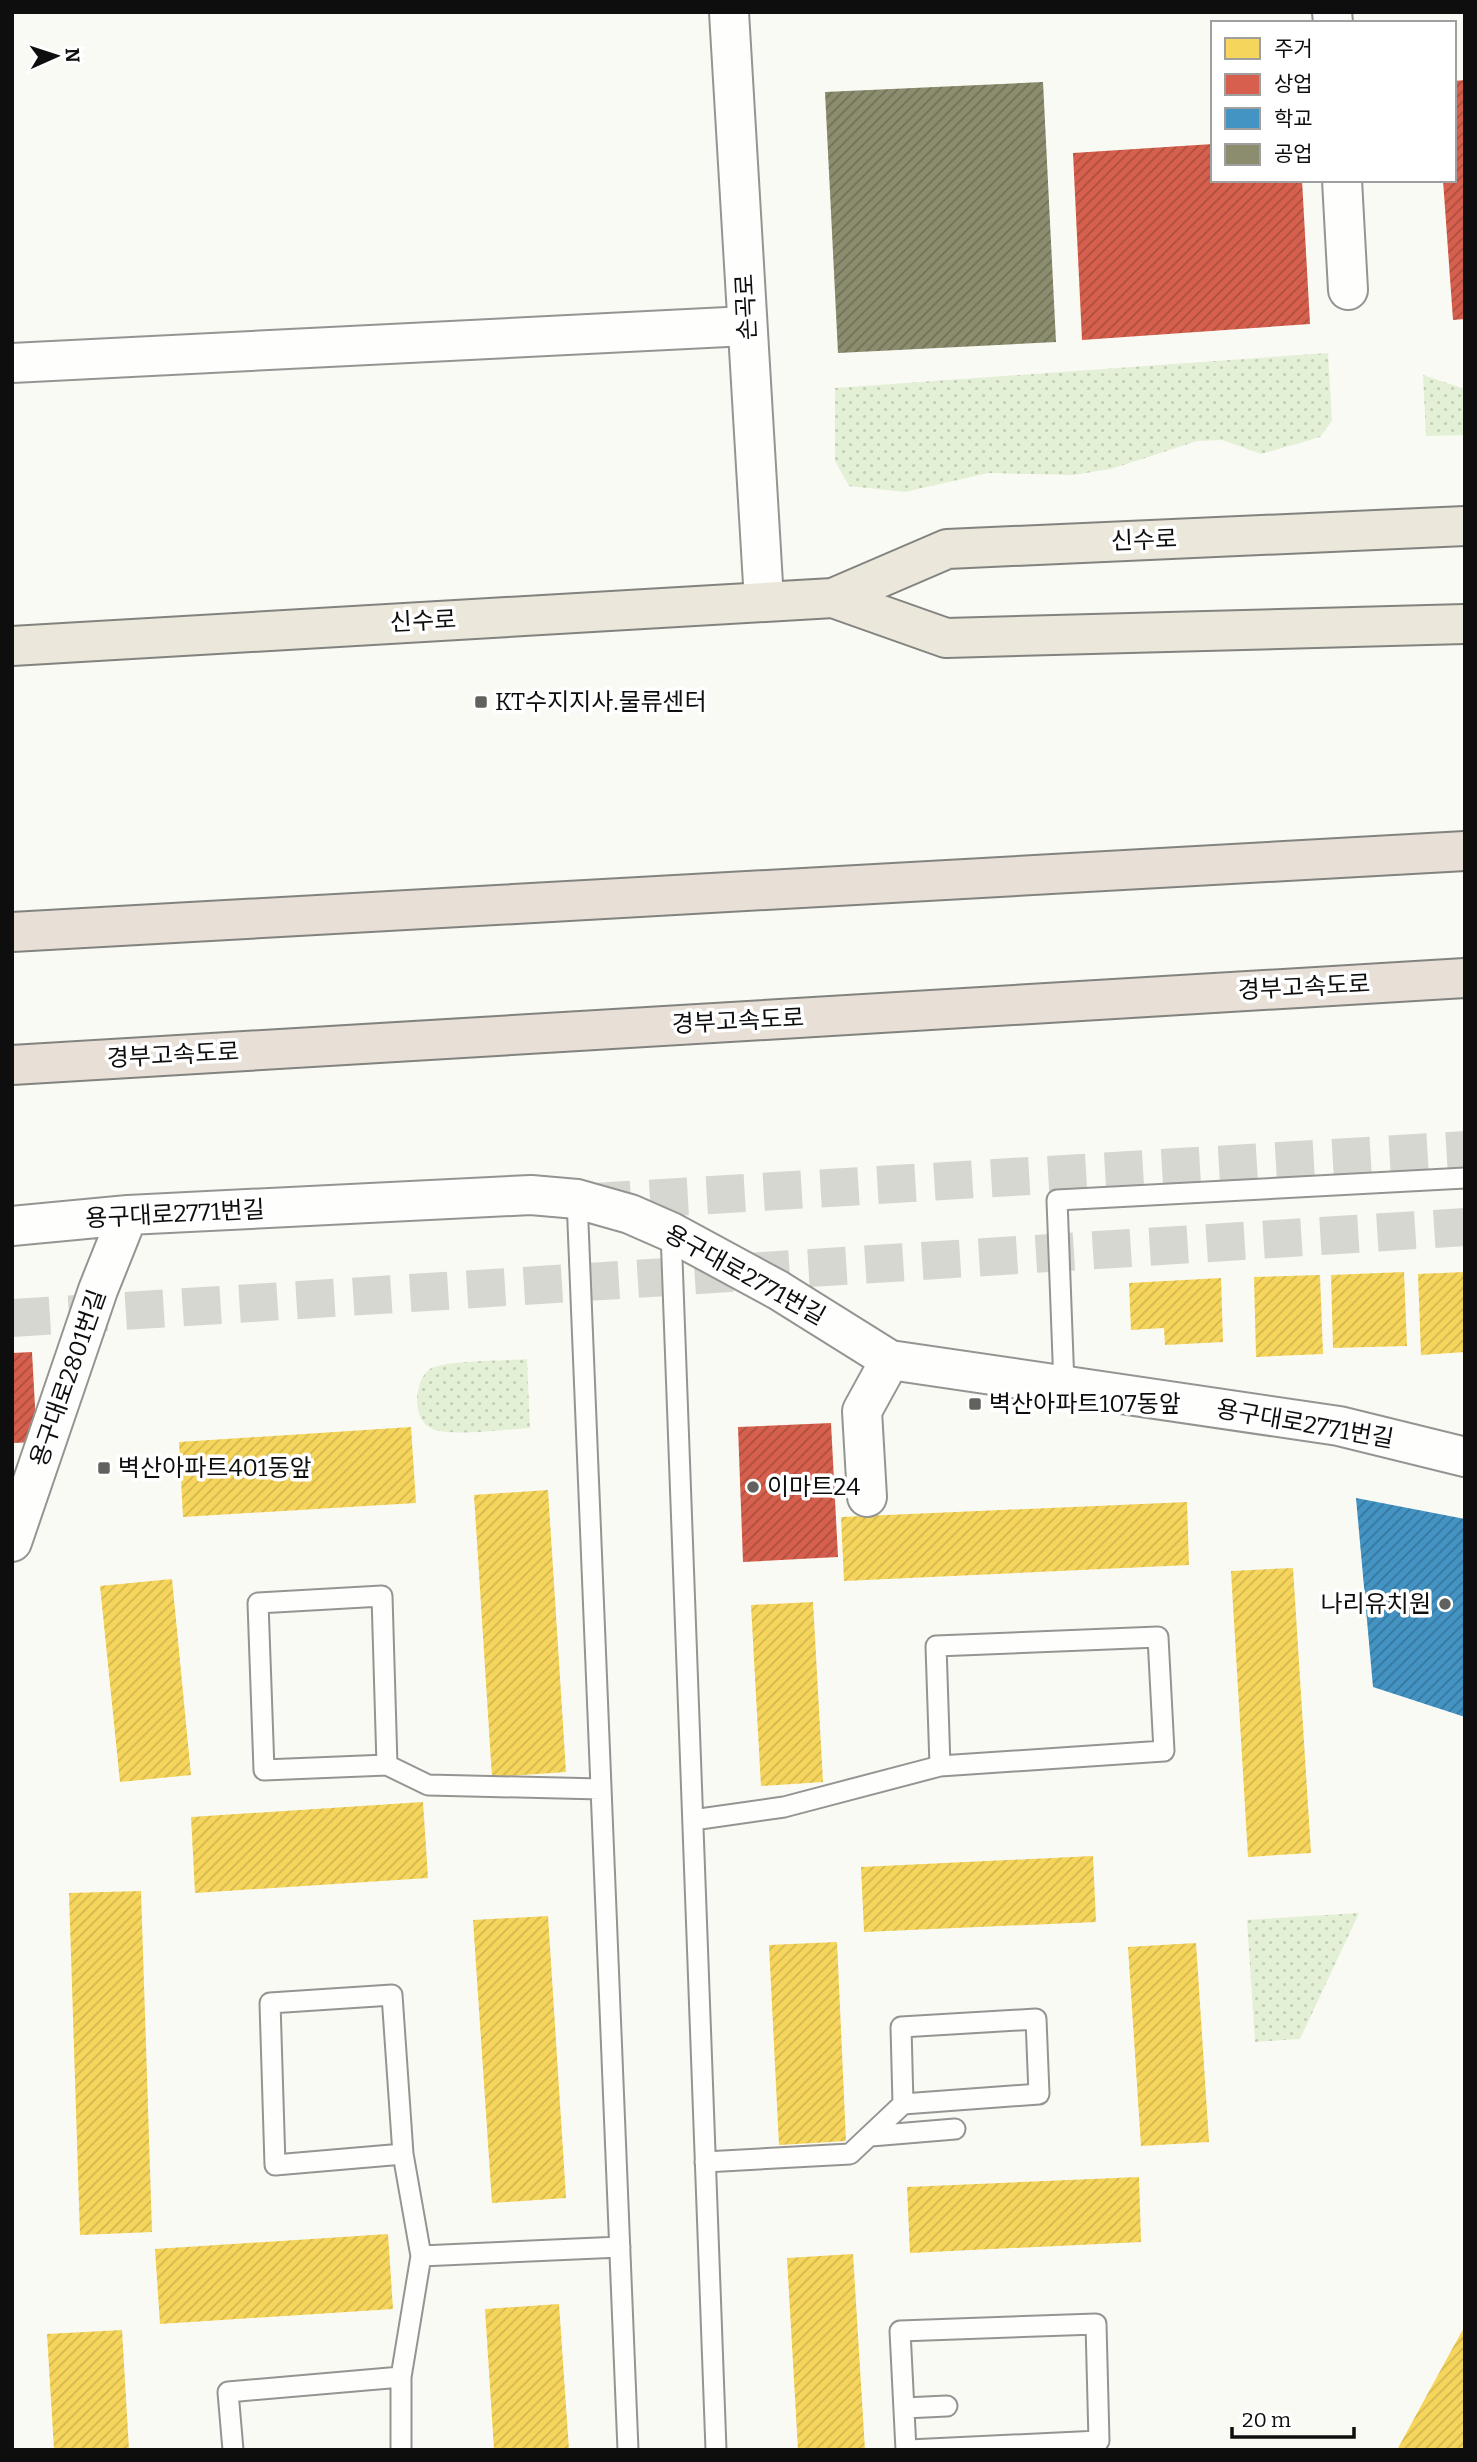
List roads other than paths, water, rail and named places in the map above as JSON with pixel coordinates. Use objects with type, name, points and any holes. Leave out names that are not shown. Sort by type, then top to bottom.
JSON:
[{"type":"highway","points":[[1330,859],[1465,825]]},
{"type":"highway","points":[[12,932],[1465,851]]},
{"type":"highway","name":"경부고속도로","points":[[12,1065],[1465,978]]},
{"type":"main road","name":"신수로","points":[[12,646],[833,598],[947,549],[1465,526]]},
{"type":"main road","name":"신수로","points":[[833,598],[946,638],[1465,624]]},
{"type":"street","name":"손곡로","points":[[730,12],[764,601]]},
{"type":"street","points":[[1342,182],[1348,290]]},
{"type":"street","points":[[12,363],[747,326]]},
{"type":"street","name":"용구대로2771번길","points":[[12,1226],[128,1215],[531,1195],[577,1199],[630,1214],[671,1232],[778,1290],[890,1360],[1339,1426],[1465,1457]]},
{"type":"street","name":"용구대로2801번길","points":[[12,1542],[98,1290],[128,1215]]},
{"type":"street","points":[[867,1497],[862,1411],[890,1360]]},
{"type":"lane","points":[[1064,1385],[1057,1200],[1465,1178]]},
{"type":"lane","points":[[577,1199],[628,2450]]},
{"type":"lane","points":[[671,1232],[716,2450]]},
{"type":"lane","points":[[387,1765],[382,1596],[258,1603],[264,1770],[387,1765],[428,1784],[601,1788]]},
{"type":"lane","points":[[693,1820],[784,1807],[940,1766],[1164,1751],[1158,1637],[936,1646],[940,1766]]},
{"type":"lane","points":[[401,2450],[401,2377],[421,2256],[403,2154],[392,1995],[270,2003],[275,2165],[403,2154]]},
{"type":"lane","points":[[705,2162],[850,2154],[903,2104],[1039,2094],[1037,2019],[901,2026],[903,2104]]},
{"type":"lane","points":[[872,2136],[955,2129]]},
{"type":"lane","points":[[421,2256],[620,2247]]},
{"type":"lane","points":[[1096,2324],[1099,2441],[907,2450],[900,2331],[1096,2324]]},
{"type":"lane","points":[[233,2450],[228,2392],[401,2377]]},
{"type":"lane","points":[[904,2408],[947,2406]]},
{"type":"tunnel","points":[[593,1202],[1465,1150]]},
{"type":"tunnel","points":[[12,1318],[1465,1227]]},
{"type":"place","name":"KT수지지사.물류센터","points":[[481,702]]},
{"type":"place","name":"벽산아파트107동앞","points":[[975,1404]]},
{"type":"place","name":"벽산아파트401동앞","points":[[104,1468]]},
{"type":"place","name":"이마트24","points":[[753,1487]]},
{"type":"place","name":"나리유치원","points":[[1445,1604]]}]
